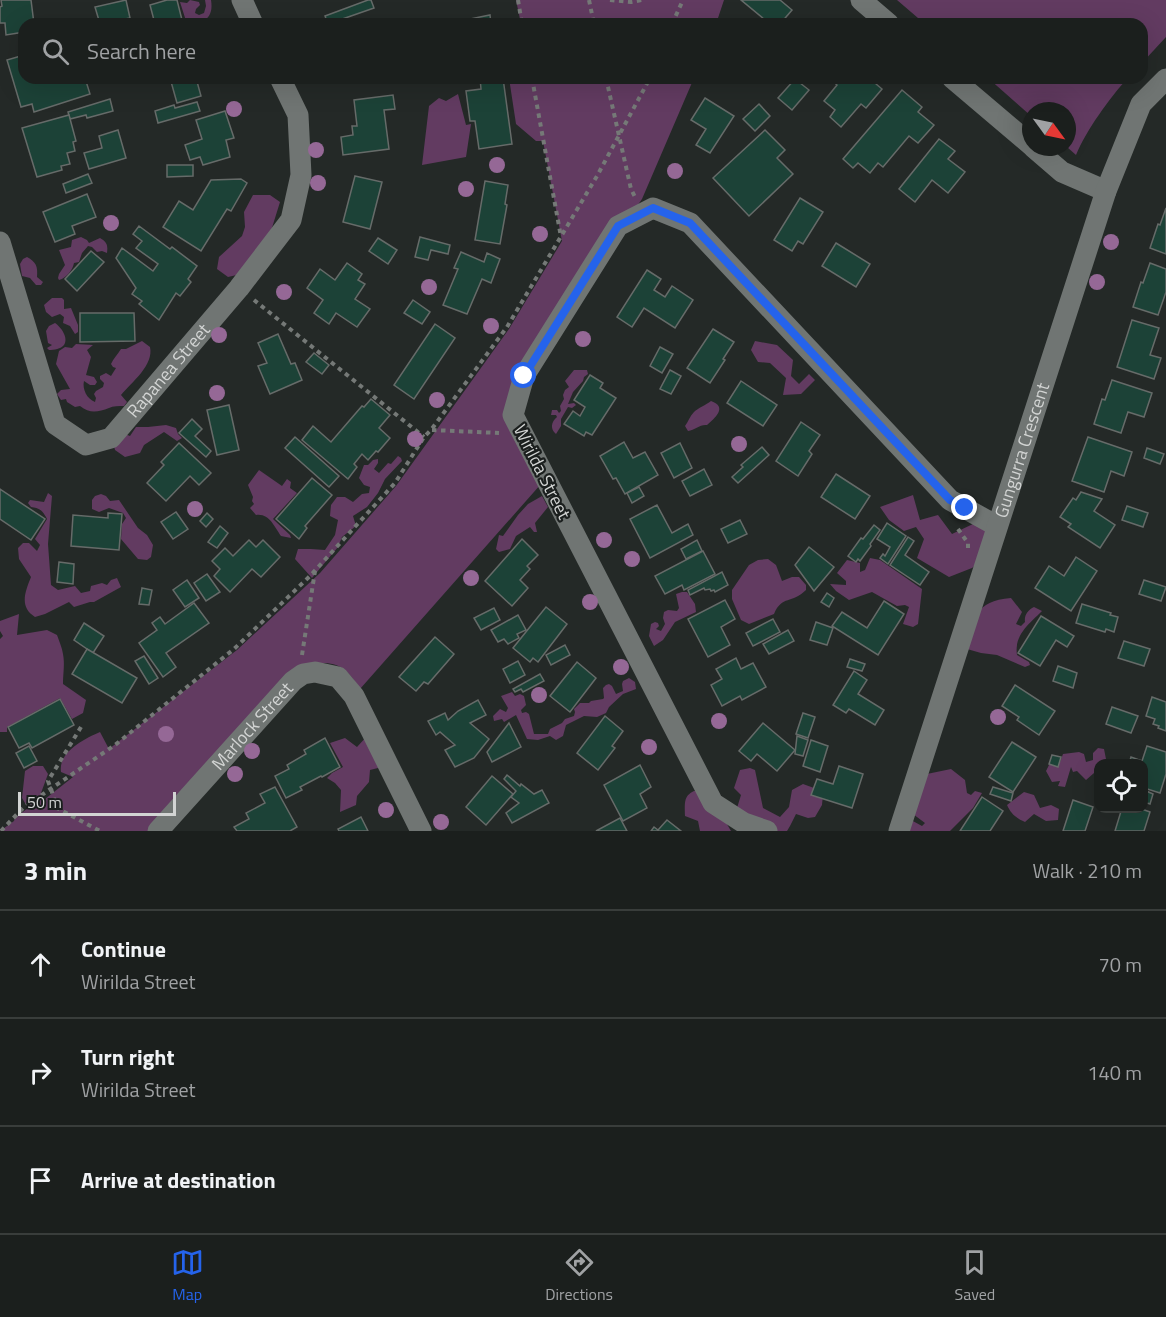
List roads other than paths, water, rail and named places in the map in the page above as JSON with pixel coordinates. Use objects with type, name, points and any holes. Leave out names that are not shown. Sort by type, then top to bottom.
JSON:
[{"type":"street","points":[[242,0],[250,18]]},
{"type":"street","points":[[861,0],[882,18]]},
{"type":"street","name":"Gungurra Crescent","points":[[899,831],[1106,190],[1142,104],[1166,79]]},
{"type":"street","name":"Rapanea Street","points":[[0,242],[56,424],[86,445],[111,438],[239,288],[291,220],[301,175],[298,115],[283,84]]},
{"type":"street","points":[[959,84],[1022,138]]},
{"type":"street","points":[[1044,156],[1062,172],[1106,190]]},
{"type":"street","name":"Wirilda Street","points":[[767,831],[744,824],[713,803],[513,416],[524,376],[618,226],[653,208],[690,223],[950,500],[997,526]]},
{"type":"street","name":"Marlock Street","points":[[158,831],[293,681],[303,674],[315,672],[338,677],[354,696],[421,831]]}]
